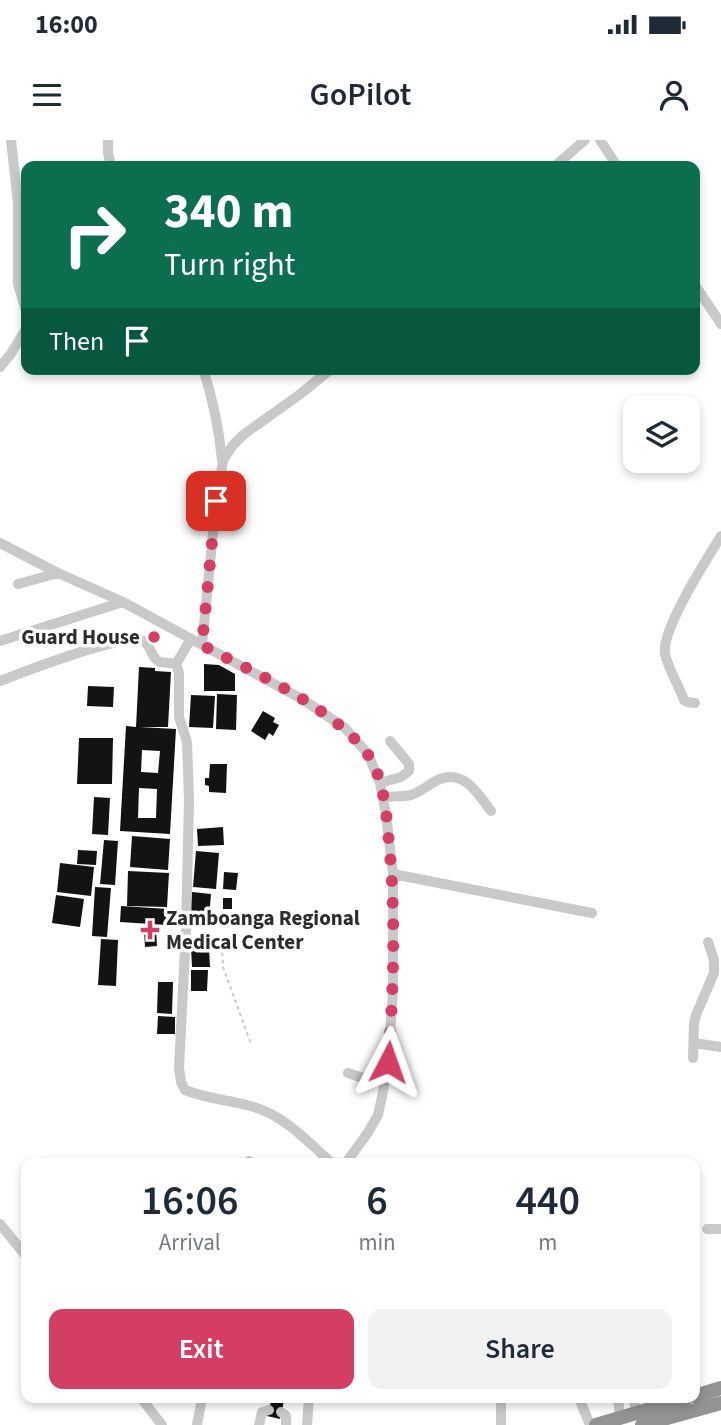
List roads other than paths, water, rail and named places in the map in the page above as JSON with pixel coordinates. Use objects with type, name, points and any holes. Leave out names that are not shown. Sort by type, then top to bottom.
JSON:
[{"type":"highway","points":[[700,1394],[721,1388]]},
{"type":"highway","points":[[639,1419],[677,1403]]},
{"type":"highway","points":[[596,1425],[620,1418],[684,1419],[721,1403]]},
{"type":"street","points":[[11,140],[21,218]]},
{"type":"street","points":[[107,140],[110,161]]},
{"type":"street","points":[[561,161],[585,140]]},
{"type":"street","points":[[600,140],[614,161]]},
{"type":"street","points":[[21,238],[18,284],[21,294]]},
{"type":"street","points":[[700,292],[721,324]]},
{"type":"street","points":[[0,367],[21,337]]},
{"type":"street","points":[[202,645],[223,460],[212,398],[205,375]]},
{"type":"street","points":[[223,460],[233,444],[243,435],[324,375]]},
{"type":"street","points":[[695,703],[684,700],[665,655],[666,643],[671,626],[721,536]]},
{"type":"street","points":[[0,543],[123,602],[302,699],[345,728],[368,754],[383,797],[393,874],[393,991],[388,1062],[378,1115],[349,1158]]},
{"type":"street","points":[[19,584],[58,573]]},
{"type":"street","points":[[0,641],[123,602]]},
{"type":"street","points":[[191,639],[176,664],[179,673],[179,717],[187,742],[189,800],[179,1068],[181,1082],[185,1090],[197,1095],[256,1108],[272,1115],[326,1158]]},
{"type":"street","points":[[0,681],[110,643],[130,640],[142,641],[160,662],[176,664]]},
{"type":"street","points":[[380,783],[401,777],[409,771],[409,764],[390,741]]},
{"type":"street","points":[[383,797],[413,794],[441,779],[453,778],[464,780],[472,786],[491,811]]},
{"type":"street","points":[[393,874],[592,913]]},
{"type":"street","points":[[694,1058],[694,1023],[714,974],[714,960],[708,942]]},
{"type":"street","points":[[694,1043],[721,1047]]},
{"type":"street","points":[[348,1073],[385,1082]]},
{"type":"street","points":[[0,1224],[21,1250]]},
{"type":"street","points":[[707,1229],[721,1229]]},
{"type":"street","points":[[700,1398],[721,1403]]},
{"type":"street","points":[[145,1403],[162,1425]]},
{"type":"street","points":[[197,1425],[201,1403]]},
{"type":"street","points":[[307,1425],[309,1403]]},
{"type":"street","points":[[501,1403],[501,1425]]},
{"type":"street","points":[[581,1403],[590,1425]]},
{"type":"street","points":[[618,1403],[620,1418]]},
{"type":"street","points":[[259,1425],[260,1414],[269,1410]]},
{"type":"street","points":[[281,1412],[285,1416],[286,1425]]},
{"type":"place","name":"Guard House","points":[[154,637]]},
{"type":"place","name":"Zamboanga Regional Medical Center","points":[[150,930]]}]
